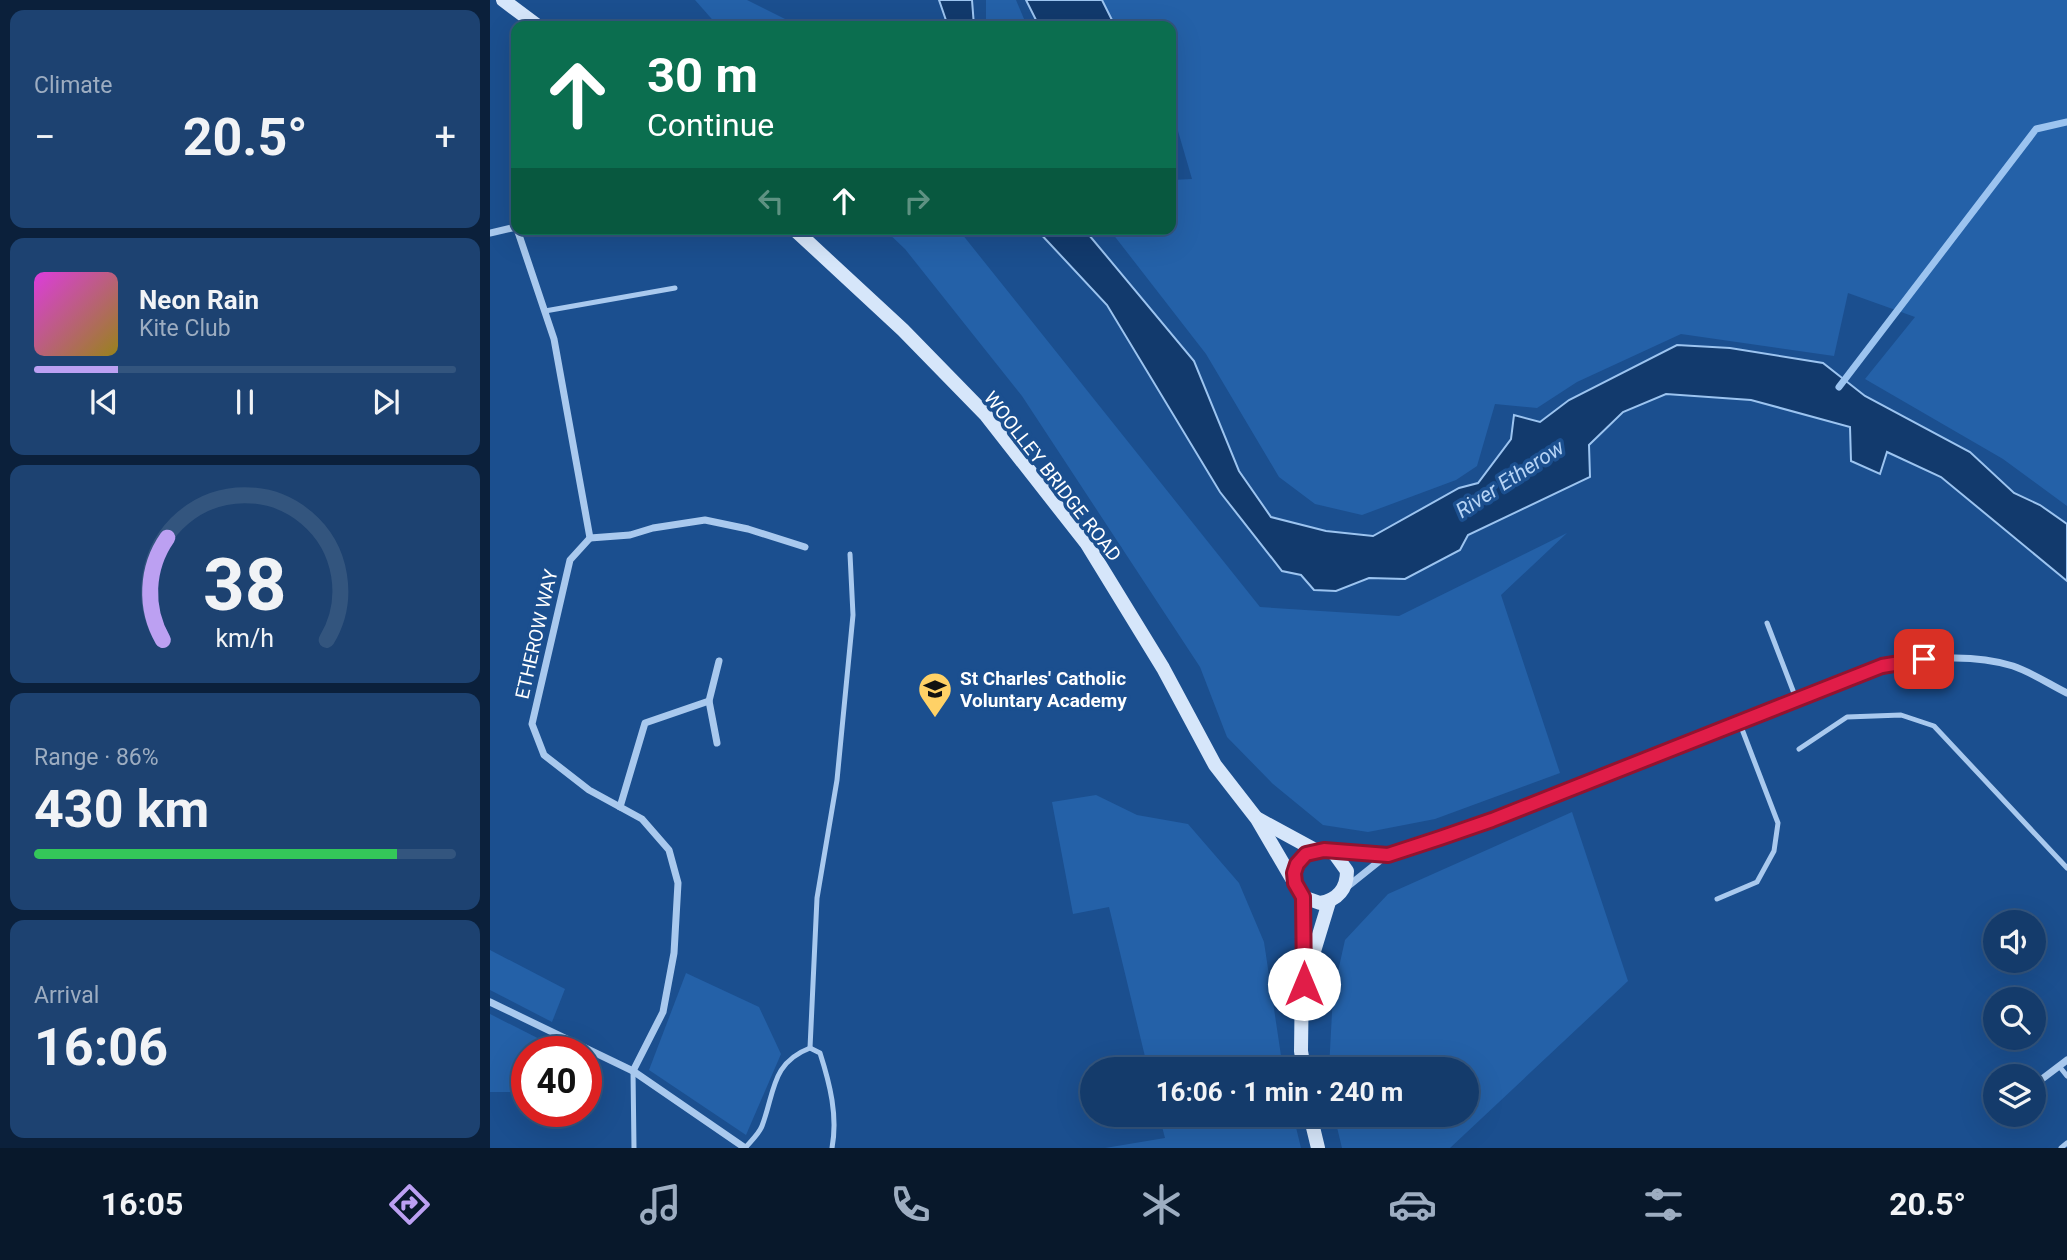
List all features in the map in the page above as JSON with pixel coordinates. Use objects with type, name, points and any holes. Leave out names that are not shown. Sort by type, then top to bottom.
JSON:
[{"type":"street","points":[[503,0],[531,21]]},
{"type":"street","points":[[490,233],[511,229]]},
{"type":"street","points":[[519,235],[554,339],[590,538],[630,535],[653,527],[696,521],[748,529],[805,547]]},
{"type":"street","name":"WOOLLEY BRIDGE ROAD","points":[[800,235],[903,330],[993,424],[1087,544],[1163,668],[1215,765],[1257,819],[1295,883]]},
{"type":"street","name":"ETHEROW WAY","points":[[590,538],[570,560],[532,724],[544,755],[566,775],[642,820],[669,850],[678,883],[674,954],[663,1012],[633,1071]]},
{"type":"street","points":[[1304,984],[1329,902],[1388,855],[1492,820],[1882,666],[1924,659],[1970,659],[2013,667],[2067,692]]},
{"type":"street","points":[[717,743],[709,701],[719,661]]},
{"type":"street","points":[[620,807],[645,723],[709,701]]},
{"type":"street","name":"WOOLLEY BRIDGE ROAD","points":[[1257,819],[1315,850]]},
{"type":"street","points":[[1302,1057],[1303,897],[1295,883],[1297,864],[1306,854],[1315,850],[1388,855]]},
{"type":"street","points":[[1334,853],[1347,871],[1344,889]]},
{"type":"street","points":[[1303,897],[1314,902],[1329,902]]},
{"type":"street","points":[[490,1002],[633,1071],[745,1148]]},
{"type":"street","points":[[2046,1076],[2067,1060]]},
{"type":"street","points":[[1313,1127],[1318,1148]]},
{"type":"lane","points":[[545,311],[676,288]]},
{"type":"lane","points":[[810,1048],[817,898],[837,780],[853,615],[850,554]]},
{"type":"lane","points":[[1767,624],[1797,701]]},
{"type":"lane","points":[[1799,749],[1847,717],[1901,716],[1934,726],[2067,868]]},
{"type":"lane","points":[[1717,899],[1757,882],[1774,852],[1777,832],[1778,823],[1740,724]]},
{"type":"lane","points":[[745,1148],[761,1129],[777,1075],[795,1054],[810,1048],[820,1053],[826,1073],[836,1125],[832,1148]]},
{"type":"lane","points":[[2059,1066],[2067,1076]]},
{"type":"lane","points":[[633,1071],[634,1148]]},
{"type":"lane","points":[[2061,1148],[2067,1143]]},
{"type":"shaded area","points":[[695,0],[747,0],[789,21],[714,21]]},
{"type":"shaded area","points":[[986,0],[1016,0],[1025,21],[986,21]]},
{"type":"shaded area","points":[[1102,0],[2067,0],[2067,506],[2003,459],[1865,379],[1915,317],[1848,293],[1834,356],[1681,334],[1577,382],[1537,408],[1495,404],[1477,466],[1456,480],[1362,515],[1315,504],[1279,477],[1206,354],[1114,235],[1176,235],[1176,180],[1192,179],[1176,124],[1176,21],[1112,21]]},
{"type":"shaded area","points":[[890,235],[963,235],[1260,607],[1399,616],[1567,533],[1501,595],[1560,773],[1435,819],[1368,832],[1323,825],[1273,784],[1227,737],[1200,667],[1022,396],[905,249]]},
{"type":"shaded area","points":[[1096,795],[1137,815],[1188,824],[1239,883],[1264,942],[1281,1057],[1145,1057],[1109,907],[1073,914],[1052,802]]},
{"type":"shaded area","points":[[1572,812],[1628,981],[1479,1121],[1479,1057],[1330,1057],[1333,994],[1345,940],[1388,894]]},
{"type":"shaded area","points":[[490,950],[565,989],[552,1022],[490,990]]},
{"type":"shaded area","points":[[686,973],[759,1007],[781,1054],[746,1135],[649,1070]]},
{"type":"shaded area","points":[[490,1014],[533,1036],[511,1036],[511,1092],[490,1092]]},
{"type":"shaded area","points":[[1162,1127],[1296,1127],[1301,1148],[1105,1148],[1165,1138]]},
{"type":"shaded area","points":[[1337,1127],[1472,1127],[1450,1148],[1342,1148]]},
{"type":"water","points":[[939,0],[972,0],[974,21],[946,21]]},
{"type":"water","points":[[1026,0],[1102,0],[1112,21],[1036,21]]},
{"type":"water","name":"River Etherow","points":[[1042,235],[1089,235],[1194,361],[1239,471],[1271,517],[1326,531],[1373,536],[1459,488],[1478,483],[1511,439],[1514,415],[1540,422],[1569,400],[1677,345],[1730,348],[1823,363],[1865,396],[1970,452],[2014,493],[2040,505],[2067,524],[2067,581],[1941,477],[1887,452],[1880,474],[1851,461],[1850,427],[1751,400],[1666,394],[1623,412],[1589,445],[1590,477],[1468,535],[1460,550],[1405,579],[1369,578],[1336,591],[1314,590],[1301,575],[1282,571],[1220,492],[1107,305]]},
{"type":"waterway","points":[[1839,387],[2036,129],[2067,122]]},
{"type":"place","name":"St Charles' Catholic Voluntary Academy","points":[[935,719]]},
{"type":"route","points":[[1304,984],[1303,897],[1295,883],[1294,873],[1297,864],[1306,854],[1324,850],[1334,853],[1388,855],[1492,820],[1882,666],[1924,659]]}]
